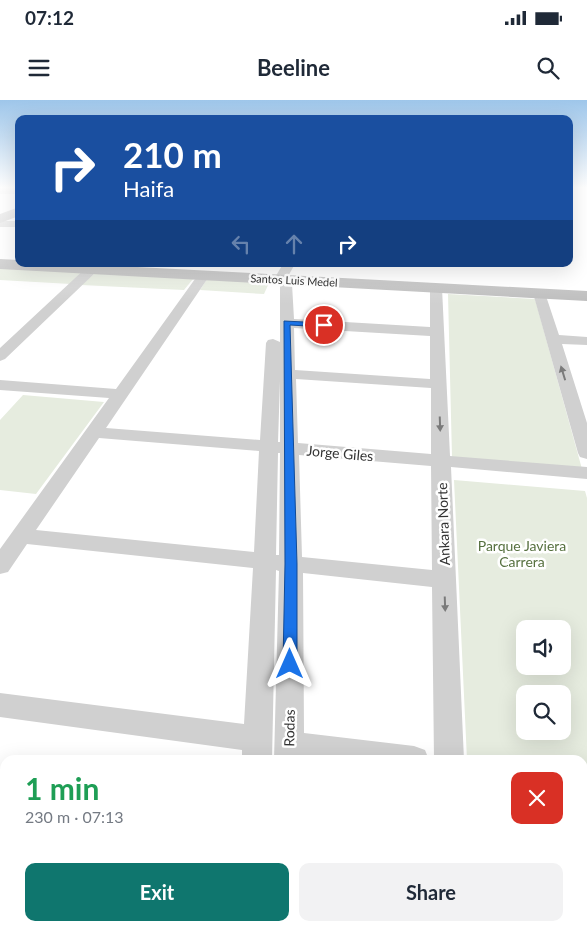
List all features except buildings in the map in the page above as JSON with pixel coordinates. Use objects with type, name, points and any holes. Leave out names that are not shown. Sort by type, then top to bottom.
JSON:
[{"type":"street","name":"Santos Luis Medel","points":[[0,264],[15,265]]},
{"type":"street","name":"Santos Luis Medel","points":[[55,267],[204,275],[282,274],[436,288],[587,296]]},
{"type":"street","points":[[0,356],[92,269]]},
{"type":"street","name":"Rodas","points":[[258,750],[266,561],[287,374],[286,284],[282,274]]},
{"type":"street","name":"Rodas","points":[[282,274],[279,448],[291,564],[289,752]]},
{"type":"street","points":[[0,566],[204,275]]},
{"type":"street","name":"Ankara Norte","points":[[436,288],[449,755]]},
{"type":"street","points":[[540,294],[587,453]]},
{"type":"street","points":[[287,323],[437,332]]},
{"type":"street","points":[[553,339],[587,341]]},
{"type":"street","points":[[287,374],[439,384]]},
{"type":"street","points":[[0,385],[120,394]]},
{"type":"street","points":[[570,395],[587,396]]},
{"type":"street","name":"Jorge Giles","points":[[93,432],[587,473]]},
{"type":"street","points":[[21,536],[444,580]]},
{"type":"street","points":[[0,705],[258,750]]},
{"type":"street","points":[[289,752],[336,755]]},
{"type":"green space","points":[[0,267],[84,272],[71,284],[0,280]]},
{"type":"green space","points":[[95,273],[193,279],[184,290],[81,285]]},
{"type":"green space","points":[[207,279],[269,283],[264,294],[200,290]]},
{"type":"green space","points":[[448,294],[535,299],[582,469],[452,457]]},
{"type":"green space","points":[[23,395],[104,402],[36,494],[0,490],[0,420]]},
{"type":"green space","name":"Parque Javiera Carrera","points":[[454,480],[585,491],[587,498],[587,755],[467,755]]},
{"type":"route","points":[[290,664],[291,564],[287,323],[324,325]]}]
